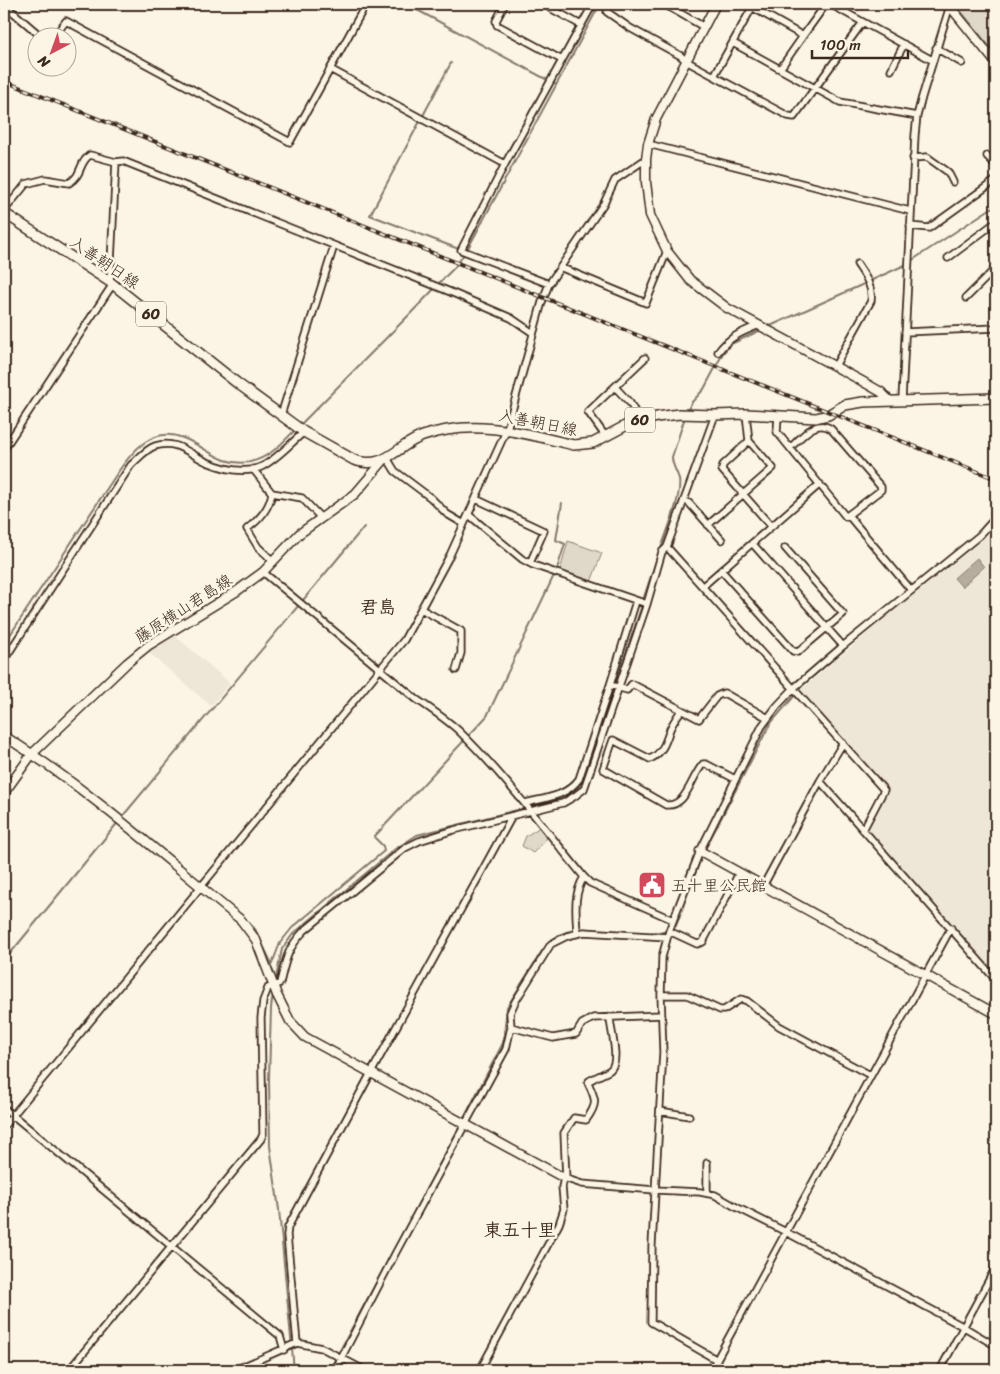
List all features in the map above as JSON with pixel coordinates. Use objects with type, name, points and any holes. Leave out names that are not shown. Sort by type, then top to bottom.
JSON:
[{"type":"main road","name":"入善朝日線","points":[[4,212],[112,283],[237,383],[304,432],[354,460],[363,463],[379,462],[416,439],[448,429],[488,427],[507,429],[574,445],[593,443],[640,420],[679,414],[746,414],[816,418],[828,415],[845,405],[889,400],[996,398]]},
{"type":"street","points":[[61,28],[66,21],[290,142],[366,4]]},
{"type":"street","points":[[505,4],[496,21],[497,25],[562,60]]},
{"type":"street","points":[[542,4],[582,25]]},
{"type":"street","points":[[549,284],[461,250],[593,4]]},
{"type":"street","points":[[608,4],[607,12],[630,28],[681,56],[686,61],[788,116],[794,117],[863,22]]},
{"type":"street","points":[[664,4],[704,27]]},
{"type":"street","points":[[716,4],[656,119],[648,144],[646,182],[650,215],[667,251],[690,280],[727,308],[881,392],[889,400]]},
{"type":"street","points":[[780,69],[828,4],[932,60]]},
{"type":"street","points":[[902,400],[910,211],[917,116],[932,60],[952,5],[996,63]]},
{"type":"street","points":[[714,76],[753,6],[803,36]]},
{"type":"street","points":[[7,9],[31,28]]},
{"type":"street","points":[[733,43],[840,102],[917,116]]},
{"type":"street","points":[[891,70],[904,44]]},
{"type":"street","points":[[936,48],[962,63]]},
{"type":"street","points":[[330,69],[506,164]]},
{"type":"street","points":[[648,144],[910,211]]},
{"type":"street","points":[[4,212],[26,184],[45,179],[69,183],[76,179],[85,159],[90,155],[116,162],[123,160],[448,291],[510,318],[533,333]]},
{"type":"street","points":[[987,156],[996,165]]},
{"type":"street","points":[[913,158],[928,157],[948,172],[953,182]]},
{"type":"street","points":[[4,1126],[404,640],[450,555],[507,429],[533,333],[549,284],[562,268],[604,203],[616,180],[646,159]]},
{"type":"street","points":[[4,449],[112,283],[116,162]]},
{"type":"street","points":[[910,226],[929,228],[996,180]]},
{"type":"street","points":[[948,258],[996,222]]},
{"type":"street","points":[[280,414],[334,246]]},
{"type":"street","points":[[562,268],[646,303],[667,251]]},
{"type":"street","points":[[835,366],[871,301],[872,292],[870,284],[857,264]]},
{"type":"street","points":[[966,298],[996,268]]},
{"type":"street","points":[[718,352],[725,342],[732,337],[759,325]]},
{"type":"street","points":[[905,332],[996,328]]},
{"type":"street","points":[[606,437],[588,412],[645,358]]},
{"type":"street","points":[[615,387],[630,403],[640,420]]},
{"type":"street","points":[[708,525],[773,468],[749,442],[746,414]]},
{"type":"street","points":[[69,1370],[261,1139],[263,1134],[261,1018],[263,1001],[268,988],[280,982],[286,956],[292,944],[304,931],[405,848],[419,841],[454,830],[563,803],[576,796],[584,788],[647,604],[662,552],[667,547],[715,415]]},
{"type":"street","points":[[778,416],[777,432],[846,517],[848,515],[912,590]]},
{"type":"street","points":[[790,448],[814,427],[827,426],[875,480],[881,487],[881,490],[848,515]]},
{"type":"street","points":[[4,660],[131,465],[145,452],[154,446],[171,444],[180,446],[207,462],[232,470],[245,471],[262,466],[304,432]]},
{"type":"street","points":[[749,442],[723,465],[722,470],[771,526]]},
{"type":"street","points":[[387,458],[395,471],[431,498],[447,514],[464,524]]},
{"type":"street","name":"藤原横山君島線","points":[[4,792],[32,754],[127,663],[149,644],[237,591],[264,572],[299,534],[355,494],[379,464],[387,458]]},
{"type":"street","points":[[253,469],[272,493],[302,498],[322,518]]},
{"type":"street","points":[[703,586],[820,484]]},
{"type":"street","points":[[272,493],[270,503],[260,519],[248,529],[258,548],[274,561]]},
{"type":"street","points":[[476,500],[544,531],[530,563]]},
{"type":"street","points":[[684,500],[689,503],[722,540]]},
{"type":"street","points":[[469,515],[522,559],[647,604]]},
{"type":"street","points":[[717,1360],[652,1322],[655,1190],[663,1052],[661,1015],[662,957],[668,934],[700,851],[735,779],[768,718],[794,688],[980,535],[996,518]]},
{"type":"street","points":[[752,543],[843,646]]},
{"type":"street","points":[[667,547],[884,790],[863,830]]},
{"type":"street","points":[[720,570],[793,651],[798,652],[843,614],[785,548]]},
{"type":"street","points":[[264,572],[416,699],[459,731],[525,803],[584,877],[590,882],[673,920]]},
{"type":"street","points":[[525,803],[561,794],[574,786],[579,779],[636,601]]},
{"type":"street","points":[[421,609],[461,631],[461,653],[456,670]]},
{"type":"street","points":[[610,685],[627,690],[632,684],[699,719],[717,696],[724,694],[768,718]]},
{"type":"street","points":[[681,711],[670,730],[670,735],[664,748],[653,758],[650,759],[613,740],[603,770],[666,805],[672,806],[682,800],[702,764],[706,764],[735,779]]},
{"type":"street","points":[[4,736],[80,788],[241,920],[256,940],[290,1021],[305,1038],[565,1178],[582,1184],[715,1195],[964,1327],[996,1346]]},
{"type":"street","points":[[763,886],[820,780],[843,744]]},
{"type":"street","points":[[820,780],[996,980]]},
{"type":"street","points":[[297,1343],[287,1235],[288,1227],[506,829],[510,817]]},
{"type":"street","points":[[700,851],[996,1014]]},
{"type":"street","points":[[335,1370],[396,1252],[467,1125],[506,1049],[511,1027],[510,1013],[551,944],[577,933],[668,934],[697,944],[703,942],[739,873]]},
{"type":"street","points":[[577,933],[575,899],[584,877]]},
{"type":"street","points":[[711,1370],[950,928]]},
{"type":"street","points":[[661,995],[687,996],[720,1010],[724,1010],[741,999],[748,1001],[779,1026],[870,1075]]},
{"type":"street","points":[[511,1027],[553,1038],[576,1034],[582,1024],[594,1018],[661,1015]]},
{"type":"street","points":[[480,1370],[559,1224],[564,1209],[562,1186],[565,1178],[564,1133],[574,1118],[586,1120],[596,1104],[588,1083],[589,1081],[614,1065],[616,1058],[610,1017]]},
{"type":"street","points":[[4,1108],[280,1336],[284,1350]]},
{"type":"street","points":[[660,1111],[689,1116]]},
{"type":"street","points":[[707,1163],[707,1193]]},
{"type":"street","points":[[940,1370],[996,1267]]},
{"type":"street","points":[[235,1370],[297,1343],[322,1348],[364,1370]]},
{"type":"shaded area","points":[[965,4],[996,4],[996,54],[959,8]]},
{"type":"shaded area","points":[[996,529],[996,974],[867,829],[886,790],[800,690],[908,599]]},
{"type":"shaded area","points":[[568,541],[602,553],[591,582],[560,571]]},
{"type":"shaded area","points":[[977,558],[984,567],[962,587],[954,578]]},
{"type":"shaded area","points":[[173,634],[230,683],[211,706],[148,652]]},
{"type":"shaded area","points":[[540,827],[547,838],[533,853],[522,846],[526,836]]},
{"type":"waterway","points":[[406,4],[555,84]]},
{"type":"waterway","points":[[467,250],[600,4]]},
{"type":"waterway","points":[[451,63],[370,215],[456,248]]},
{"type":"waterway","points":[[911,261],[996,205]]},
{"type":"waterway","points":[[438,284],[454,268],[464,254]]},
{"type":"waterway","points":[[870,281],[907,264]]},
{"type":"waterway","points":[[768,327],[866,283]]},
{"type":"waterway","points":[[300,425],[435,288]]},
{"type":"waterway","points":[[688,410],[691,403],[704,389],[723,353],[731,344],[761,330]]},
{"type":"waterway","points":[[660,551],[678,495],[679,479],[672,457],[685,417]]},
{"type":"waterway","points":[[4,644],[118,472],[137,448],[145,442],[162,435],[172,435],[192,442],[222,459],[240,463],[264,457],[296,429]]},
{"type":"waterway","points":[[243,917],[255,929],[272,964],[280,943],[292,928],[384,851],[383,846],[374,837],[487,716],[557,569],[565,544],[556,540],[562,503]]},
{"type":"waterway","points":[[122,817],[364,527]]},
{"type":"waterway","points":[[643,600],[658,555]]},
{"type":"waterway","points":[[275,983],[282,949],[293,934],[395,849],[417,835],[565,798],[578,788],[594,749],[642,605]]},
{"type":"waterway","points":[[704,851],[770,724],[796,694]]},
{"type":"waterway","points":[[4,961],[119,821]]},
{"type":"waterway","points":[[672,928],[676,926],[702,855]]},
{"type":"waterway","points":[[551,941],[572,930],[580,929],[628,932]]},
{"type":"waterway","points":[[648,933],[668,931]]},
{"type":"waterway","points":[[463,1120],[503,1043],[507,1007],[542,951],[548,945]]},
{"type":"waterway","points":[[273,993],[269,1079],[270,1146],[279,1210],[294,1370]]},
{"type":"waterway","points":[[338,1354],[461,1124]]},
{"type":"waterway","points":[[329,1370],[336,1358]]},
{"type":"railway","points":[[4,81],[996,479]]},
{"type":"place","name":"五十里公民館","points":[[652,885]]},
{"type":"district","name":"君島","points":[[378,607]]},
{"type":"district","name":"東五十里","points":[[520,1230]]}]
